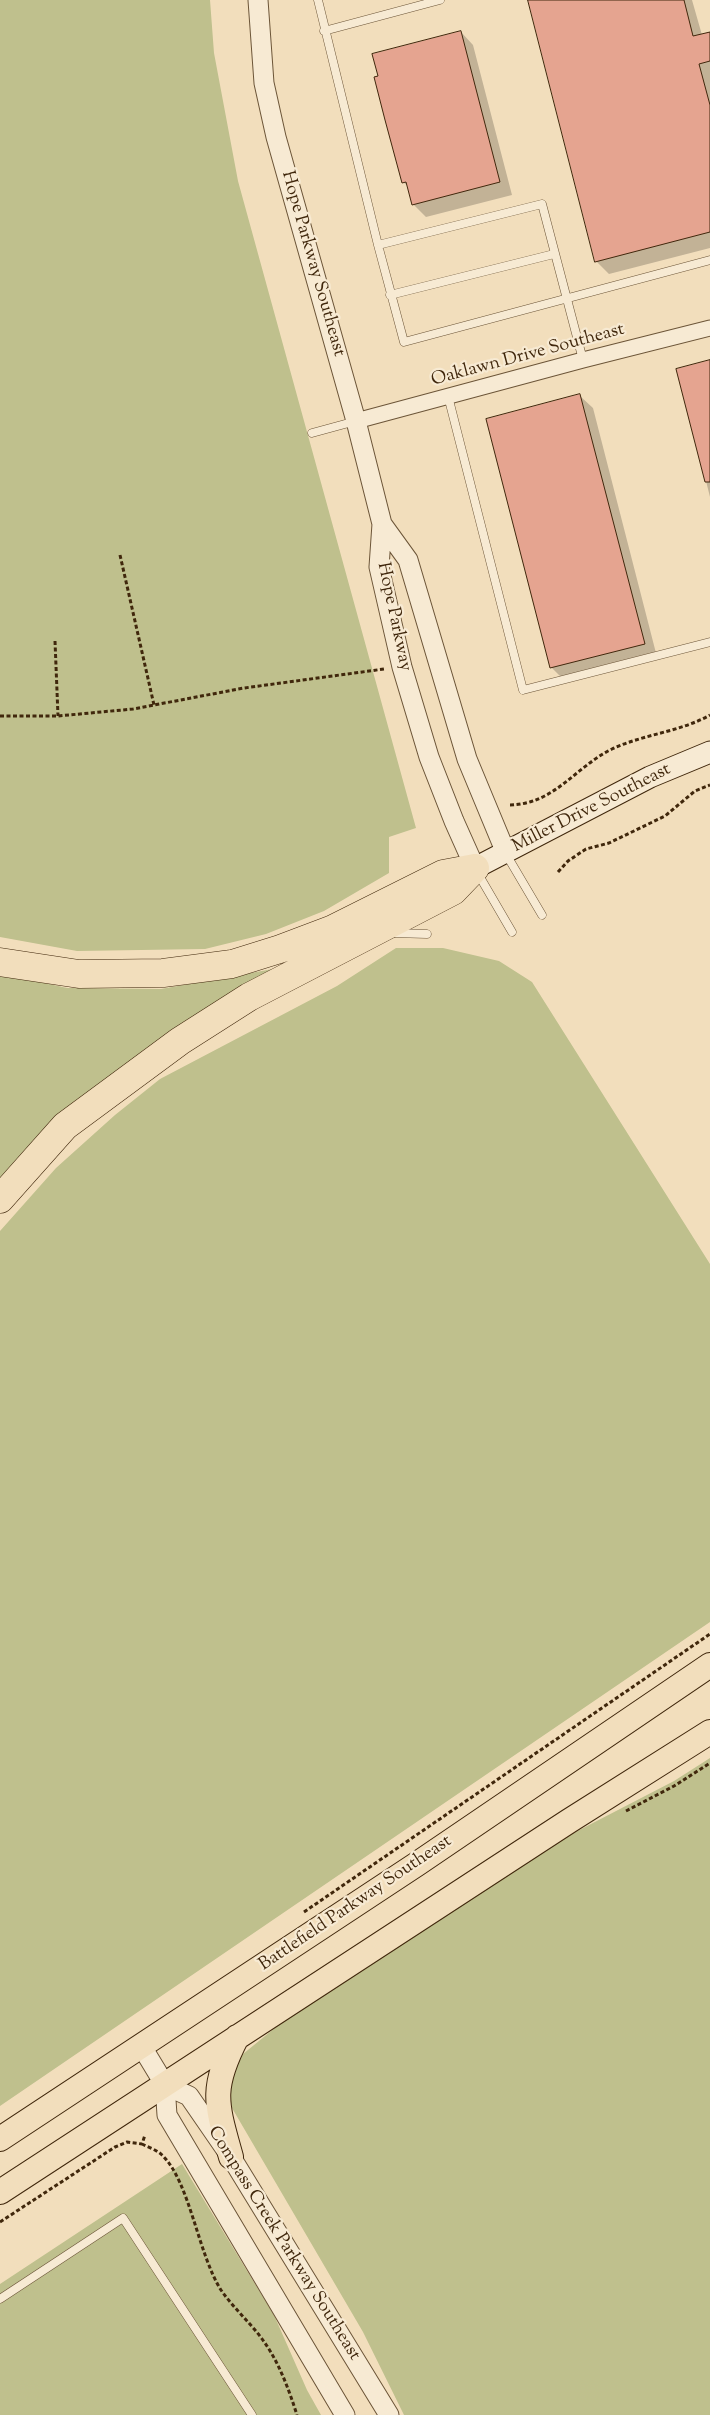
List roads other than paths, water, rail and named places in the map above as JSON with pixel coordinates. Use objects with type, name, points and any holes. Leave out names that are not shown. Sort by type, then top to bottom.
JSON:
[{"type":"highway","points":[[0,1199],[65,1126],[149,1064],[249,997],[453,891],[475,868]]},
{"type":"highway","points":[[0,962],[79,974],[163,973],[232,964],[280,950],[333,929],[443,874],[475,868]]},
{"type":"main road","name":"Miller Drive Southeast","points":[[475,868],[650,777],[710,752]]},
{"type":"main road","name":"Battlefield Parkway Southeast","points":[[0,2139],[142,2047],[710,1665]]},
{"type":"main road","points":[[0,2192],[237,2036],[710,1732]]},
{"type":"main road","points":[[232,2157],[218,2109],[218,2084],[224,2062],[237,2036]]},
{"type":"street","name":"Hope Parkway Southeast","points":[[258,0],[264,83],[276,137],[356,421],[382,524]]},
{"type":"street","name":"Oaklawn Drive Southeast","points":[[356,421],[710,328]]},
{"type":"street","name":"Hope Parkway","points":[[382,524],[379,567],[402,667],[432,764],[475,868]]},
{"type":"street","name":"Hope Parkway","points":[[382,524],[408,560],[467,759],[506,853]]},
{"type":"street","name":"Compass Creek Parkway Southeast","points":[[142,2047],[165,2085],[167,2115],[345,2415]]},
{"type":"street","name":"Compass Creek Parkway Southeast","points":[[165,2085],[189,2096],[232,2157],[389,2415]]},
{"type":"lane","points":[[318,0],[324,31],[390,295],[404,342],[710,260]]},
{"type":"lane","points":[[324,31],[440,0]]},
{"type":"lane","points":[[378,245],[542,204],[583,360]]},
{"type":"lane","points":[[390,295],[554,254]]},
{"type":"lane","points":[[448,396],[523,690],[710,642]]},
{"type":"lane","points":[[312,433],[356,421]]},
{"type":"lane","name":"Hope Parkway","points":[[506,853],[542,915]]},
{"type":"lane","name":"Hope Parkway","points":[[475,868],[512,932]]},
{"type":"lane","points":[[364,937],[387,933],[427,934]]},
{"type":"lane","points":[[0,2299],[123,2218],[252,2415]]}]
